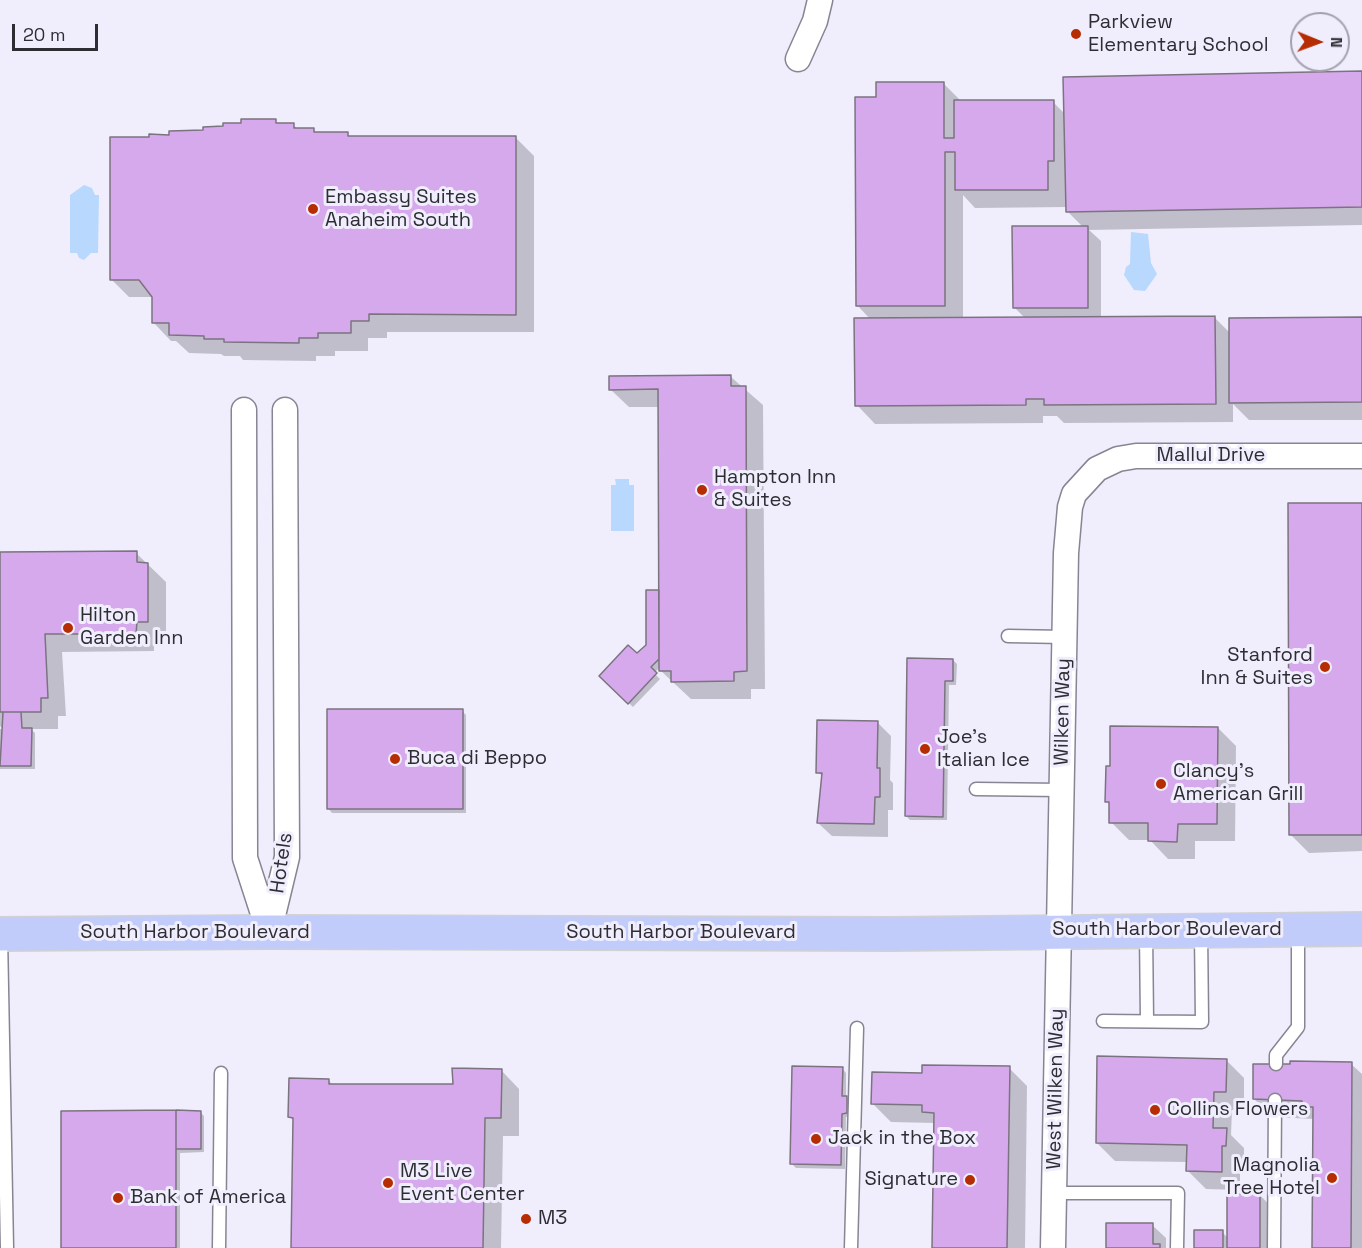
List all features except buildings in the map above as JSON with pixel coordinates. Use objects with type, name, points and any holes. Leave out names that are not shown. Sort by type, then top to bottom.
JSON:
[{"type":"main road","name":"South Harbor Boulevard","points":[[0,934],[269,932],[891,934],[1059,930],[1362,929]]},
{"type":"street","points":[[798,59],[815,21],[820,0]]},
{"type":"street","name":"Hotels","points":[[244,410],[245,858],[269,932]]},
{"type":"street","name":"Hotels","points":[[269,932],[287,857],[285,410]]},
{"type":"street","name":"Mallul Drive","points":[[1074,494],[1097,469],[1118,459],[1136,456],[1362,456]]},
{"type":"street","name":"Wilken Way","points":[[1059,930],[1066,553],[1070,507],[1074,494]]},
{"type":"street","name":"West Wilken Way","points":[[1053,1248],[1059,930]]},
{"type":"lane","points":[[1008,636],[1065,637]]},
{"type":"lane","points":[[976,789],[1062,790]]},
{"type":"lane","points":[[1146,930],[1147,1021]]},
{"type":"lane","points":[[1103,1022],[1202,1022],[1201,930]]},
{"type":"lane","points":[[1276,1064],[1276,1055],[1298,1027],[1298,930]]},
{"type":"lane","points":[[0,934],[7,1248]]},
{"type":"lane","points":[[851,1248],[857,1028]]},
{"type":"lane","points":[[219,1248],[221,1073]]},
{"type":"lane","points":[[1274,1248],[1275,1100]]},
{"type":"lane","points":[[1054,1193],[1178,1193],[1177,1248]]},
{"type":"water","points":[[84,185],[92,188],[95,195],[99,195],[98,253],[91,253],[84,260],[79,258],[77,253],[70,253],[70,195]]},
{"type":"water","points":[[1131,232],[1148,234],[1151,263],[1157,274],[1145,291],[1134,290],[1124,275],[1126,267],[1130,264]]},
{"type":"water","points":[[615,479],[629,479],[629,485],[634,485],[634,531],[611,531],[611,485],[616,485]]},
{"type":"place","name":"Parkview Elementary School","points":[[1076,34]]},
{"type":"place","name":"Embassy Suites Anaheim South","points":[[313,209]]},
{"type":"place","name":"Hampton Inn & Suites","points":[[702,490]]},
{"type":"place","name":"Hilton Garden Inn","points":[[68,628]]},
{"type":"place","name":"Stanford Inn & Suites","points":[[1325,667]]},
{"type":"place","name":"Joe's Italian Ice","points":[[925,749]]},
{"type":"place","name":"Buca di Beppo","points":[[395,759]]},
{"type":"place","name":"Clancy's American Grill","points":[[1161,784]]},
{"type":"place","name":"Collins Flowers","points":[[1155,1110]]},
{"type":"place","name":"Jack in the Box","points":[[816,1139]]},
{"type":"place","name":"Magnolia Tree Hotel","points":[[1332,1178]]},
{"type":"place","name":"Signature","points":[[970,1180]]},
{"type":"place","name":"M3 Live Event Center","points":[[388,1183]]},
{"type":"place","name":"Bank of America","points":[[118,1198]]},
{"type":"place","name":"M3","points":[[526,1219]]}]
